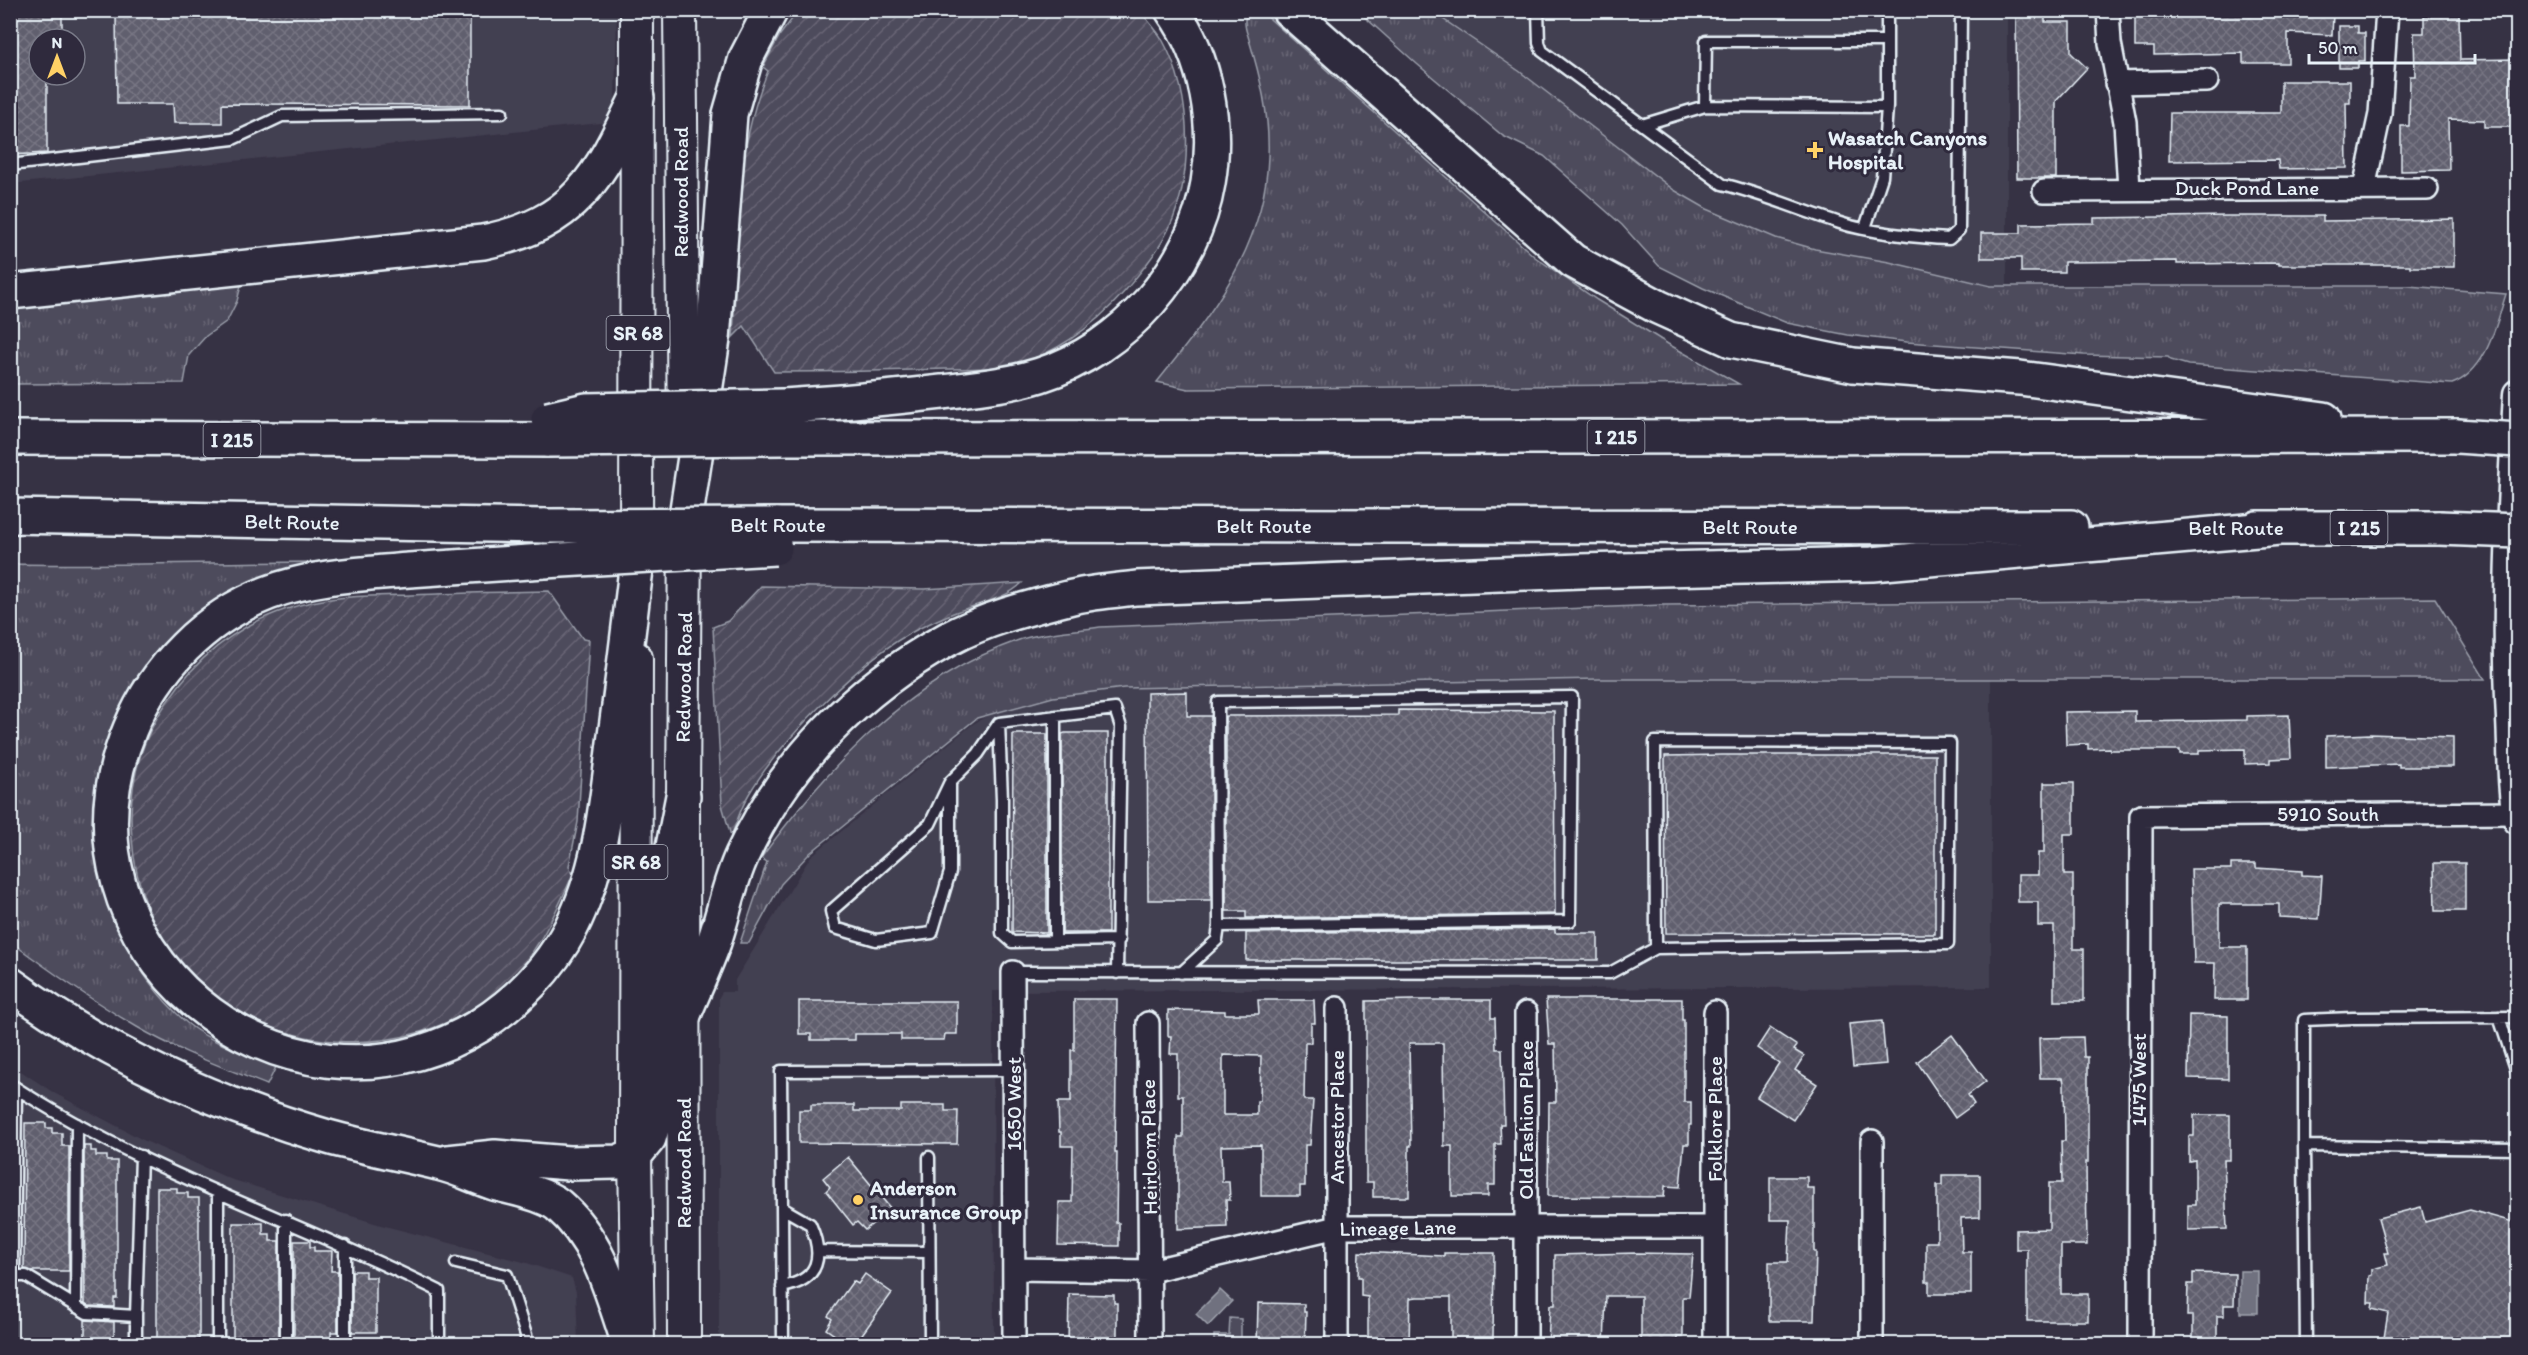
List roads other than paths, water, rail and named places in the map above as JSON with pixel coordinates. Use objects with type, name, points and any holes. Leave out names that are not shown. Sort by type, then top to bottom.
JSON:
[{"type":"highway","points":[[686,516],[713,339],[730,114],[746,58],[771,10]]},
{"type":"highway","points":[[548,429],[586,410],[784,406],[866,400],[1002,385],[1041,375],[1079,359],[1134,318],[1161,289],[1181,262],[1206,200],[1213,138],[1210,106],[1202,74],[1172,10]]},
{"type":"highway","points":[[1289,10],[1573,261],[1658,307],[1731,340],[1853,365],[2020,378],[2454,436]]},
{"type":"highway","points":[[10,292],[483,242],[525,232],[541,225],[586,187],[615,144],[637,98]]},
{"type":"highway","name":"I 215","points":[[10,438],[453,440],[548,429],[783,438],[2454,436],[2517,440]]},
{"type":"highway","name":"Belt Route","points":[[10,516],[546,526],[775,537],[1000,526],[2439,528],[2517,531]]},
{"type":"highway","points":[[683,1017],[714,942],[725,901],[742,854],[766,810],[795,766],[852,706],[908,665],[950,639],[1030,608],[1071,597],[1136,588],[1580,571],[1872,564],[2280,528]]},
{"type":"highway","points":[[636,569],[607,801],[589,885],[570,930],[544,970],[528,987],[507,1006],[465,1034],[420,1052],[371,1062],[313,1060],[284,1053],[258,1042],[211,1015],[180,988],[149,949],[121,888],[114,861],[110,829],[116,770],[137,711],[153,684],[171,661],[213,622],[239,606],[269,593],[298,584],[362,574],[544,561],[775,537]]},
{"type":"highway","points":[[441,1163],[495,1157],[618,1162],[635,1155],[649,1138],[662,1096],[667,877],[683,796]]},
{"type":"highway","points":[[10,984],[51,1014],[96,1041],[139,1065],[194,1088],[264,1116],[326,1136],[379,1151],[441,1163],[555,1203],[571,1218],[595,1249],[629,1344]]},
{"type":"main road","name":"Redwood Road","points":[[637,10],[635,1155],[638,1344]]},
{"type":"main road","name":"Redwood Road","points":[[681,10],[686,516],[683,796],[684,1344]]},
{"type":"street","points":[[2108,10],[2116,82],[2125,122],[2129,189]]},
{"type":"street","points":[[2364,188],[2380,114],[2387,10]]},
{"type":"street","points":[[2116,82],[2207,81]]},
{"type":"street","name":"Duck Pond Lane","points":[[2044,191],[2427,189]]},
{"type":"street","points":[[2517,394],[2509,601],[2517,816]]},
{"type":"street","name":"5910 South","points":[[2141,816],[2517,816]]},
{"type":"street","name":"1475 West","points":[[2140,1344],[2141,816]]},
{"type":"street","name":"1650 West","points":[[1014,972],[1014,1344]]},
{"type":"street","name":"Ancestor Place","points":[[1337,1008],[1337,1344]]},
{"type":"street","name":"Folklore Place","points":[[1715,1012],[1715,1344]]},
{"type":"street","name":"Old Fashion Place","points":[[1526,1013],[1526,1344]]},
{"type":"street","name":"Heirloom Place","points":[[1148,1023],[1150,1344]]},
{"type":"street","points":[[1872,1141],[1872,1344]]},
{"type":"street","name":"Lineage Lane","points":[[1014,1269],[1150,1271],[1337,1227],[1715,1227]]},
{"type":"lane","points":[[1538,10],[1539,43],[1542,51],[1722,184],[1758,193],[1842,224],[1932,238],[1949,238],[1959,230],[1961,10]]},
{"type":"lane","points":[[1865,228],[1882,177],[1887,106],[1887,10]]},
{"type":"lane","points":[[1705,106],[1706,41],[1887,41]]},
{"type":"lane","points":[[1642,125],[1705,106],[1887,106]]},
{"type":"lane","points":[[10,165],[233,139],[282,116],[502,113]]},
{"type":"lane","points":[[1181,973],[1217,940],[1219,926],[1218,702],[1572,697],[1570,921],[1219,926]]},
{"type":"lane","points":[[950,782],[950,872],[932,933],[876,940],[835,928],[831,911],[930,824],[950,782],[978,754],[999,723],[1115,709],[1121,728],[1118,973]]},
{"type":"lane","points":[[1055,716],[1055,941]]},
{"type":"lane","points":[[999,723],[1002,799],[1002,933],[1012,942],[1119,940]]},
{"type":"lane","points":[[1014,972],[1610,973],[1656,948],[1948,944],[1950,743],[1655,742],[1656,948]]},
{"type":"lane","points":[[2499,1017],[2517,1075]]},
{"type":"lane","points":[[2306,1344],[2304,1020],[2517,1017]]},
{"type":"lane","points":[[783,1344],[781,1071],[1014,1070]]},
{"type":"lane","points":[[13,1086],[50,1110],[141,1156],[218,1192],[345,1246],[439,1292],[439,1344]]},
{"type":"lane","points":[[13,1086],[12,1276],[26,1276],[87,1313],[136,1316]]},
{"type":"lane","points":[[76,1307],[77,1124]]},
{"type":"lane","points":[[2304,1146],[2517,1149]]},
{"type":"lane","points":[[136,1344],[141,1156]]},
{"type":"lane","points":[[929,1157],[930,1343]]},
{"type":"lane","points":[[218,1192],[218,1344]]},
{"type":"lane","points":[[782,1208],[810,1224],[818,1251],[811,1275],[798,1284],[782,1287]]},
{"type":"lane","points":[[286,1220],[286,1344]]},
{"type":"lane","points":[[345,1246],[345,1344]]},
{"type":"lane","points":[[818,1251],[929,1252]]},
{"type":"lane","points":[[456,1263],[507,1275],[526,1335],[526,1344]]},
{"type":"water","points":[[2240,1271],[2258,1271],[2258,1313],[2240,1313]]},
{"type":"water","points":[[1220,1290],[1232,1301],[1208,1326],[1196,1314]]},
{"type":"place","name":"Wasatch Canyons Hospital","points":[[1815,150]]},
{"type":"place","name":"Anderson Insurance Group","points":[[858,1200]]}]
